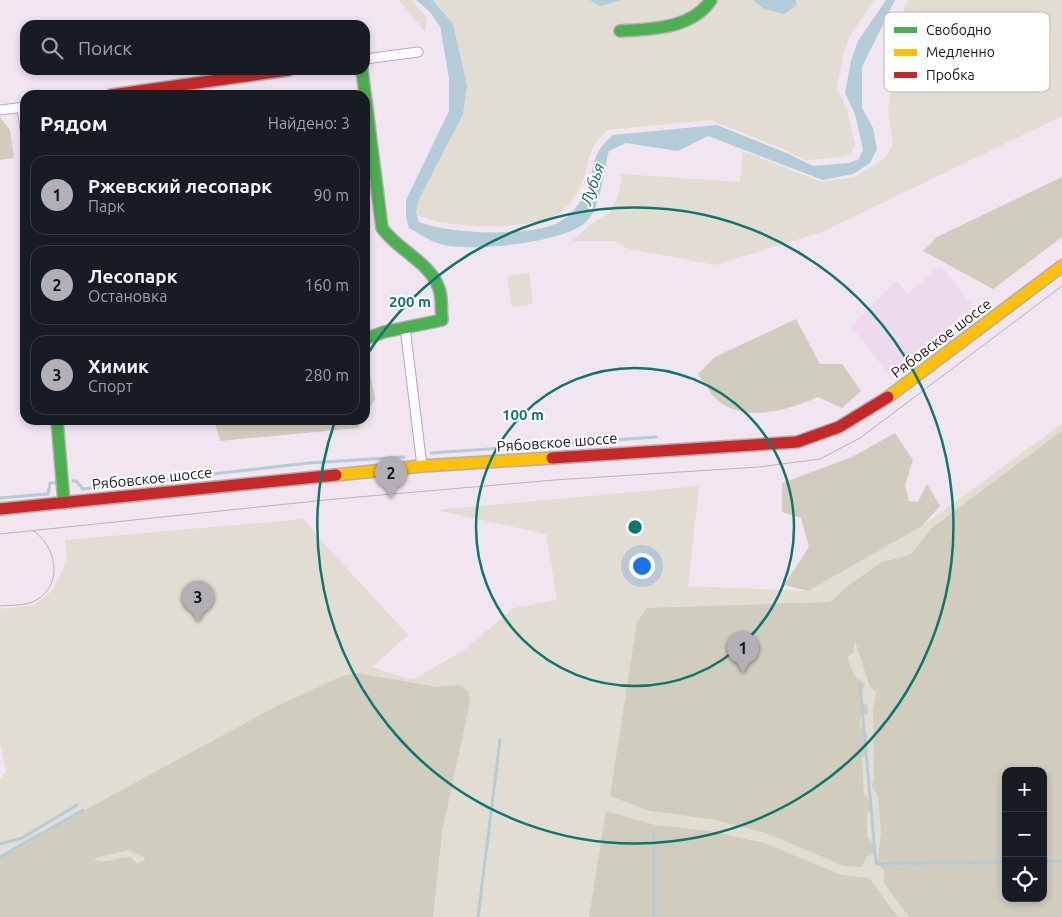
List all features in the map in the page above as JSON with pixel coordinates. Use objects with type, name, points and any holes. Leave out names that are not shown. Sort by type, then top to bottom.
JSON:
[{"type":"main road","points":[[620,31],[678,24],[707,9],[711,0]]},
{"type":"main road","points":[[146,90],[253,75]]},
{"type":"main road","points":[[363,75],[365,90]]},
{"type":"main road","points":[[370,133],[382,228],[388,239],[427,271],[438,288],[442,320],[405,327],[370,338]]},
{"type":"main road","name":"Рябовское шоссе","points":[[0,509],[422,466],[797,442],[839,427],[879,403],[1062,266]]},
{"type":"main road","points":[[57,425],[64,503]]},
{"type":"street","points":[[370,59],[418,52]]},
{"type":"street","points":[[0,110],[20,108]]},
{"type":"street","points":[[405,327],[422,466]]},
{"type":"shaded area","points":[[399,0],[412,0],[427,18],[425,32]]},
{"type":"shaded area","points":[[434,0],[874,0],[850,36],[843,56],[837,88],[847,109],[855,145],[851,153],[841,157],[805,160],[781,148],[710,120],[608,130],[594,145],[585,176],[577,193],[572,201],[558,214],[535,222],[501,226],[464,225],[431,220],[417,215],[413,205],[459,109],[455,37],[449,19]]},
{"type":"shaded area","points":[[908,0],[1062,0],[1062,116],[822,232],[715,265],[626,248],[614,241],[572,241],[591,224],[609,213],[618,196],[622,174],[740,182],[743,151],[822,182],[855,177],[886,157],[893,143],[888,110],[891,92],[1050,92],[1050,12],[903,12]]},
{"type":"shaded area","points":[[0,117],[10,130],[14,158],[0,160]]},
{"type":"shaded area","points":[[1062,177],[1062,237],[993,289],[923,251],[937,237]]},
{"type":"shaded area","points":[[940,265],[973,306],[890,376],[851,326],[896,281],[908,294]]},
{"type":"shaded area","points":[[529,273],[533,304],[512,307],[507,276]]},
{"type":"shaded area","points":[[796,319],[820,364],[842,364],[861,391],[842,408],[818,397],[780,410],[753,413],[727,407],[716,399],[698,374],[715,357]]},
{"type":"shaded area","points":[[370,373],[375,399],[370,408]]},
{"type":"shaded area","points":[[1062,424],[1062,917],[0,917],[0,779],[6,772],[0,743],[0,609],[34,605],[53,590],[67,559],[65,540],[304,519],[319,538],[408,635],[372,667],[412,680],[463,651],[514,608],[557,600],[546,534],[436,510],[699,486],[688,586],[808,591],[922,526]]},
{"type":"shaded area","points":[[215,425],[360,425],[358,428],[220,441]]},
{"type":"shaded area","points":[[1062,431],[1062,917],[909,917],[884,883],[884,870],[877,863],[881,833],[878,796],[872,786],[874,780],[873,711],[876,692],[870,687],[855,641],[853,653],[847,657],[854,675],[865,684],[862,692],[862,702],[868,706],[868,713],[861,715],[860,726],[867,734],[866,753],[862,759],[864,795],[870,802],[870,810],[867,814],[867,836],[875,847],[875,854],[867,856],[862,867],[844,866],[766,833],[711,819],[650,811],[610,796],[637,622],[647,608],[830,602],[849,585],[882,562],[910,555],[932,528]]},
{"type":"shaded area","points":[[895,433],[913,460],[905,485],[909,501],[918,502],[927,484],[940,506],[922,526],[808,591],[784,585],[809,547],[801,518],[782,512],[782,483],[852,457]]},
{"type":"shaded area","points":[[357,673],[437,687],[458,685],[468,690],[470,702],[442,832],[433,917],[0,917],[0,856],[18,849],[61,823],[273,708],[342,676]],"holes":[[[128,850],[145,858],[144,861],[137,864],[131,857],[107,861],[92,859]]]},
{"type":"shaded area","points":[[606,811],[655,825],[709,831],[764,843],[842,875],[869,878],[898,917],[589,917]]},
{"type":"water","name":"Лубья","points":[[416,0],[433,0],[453,24],[467,86],[463,114],[418,201],[416,212],[419,222],[449,229],[487,232],[525,231],[555,224],[563,220],[577,207],[587,190],[599,150],[613,135],[717,125],[789,154],[813,166],[849,163],[859,159],[863,150],[855,114],[845,93],[851,61],[858,41],[886,0],[895,0],[889,12],[884,12],[884,22],[862,67],[862,108],[873,128],[877,149],[870,163],[853,174],[823,180],[708,136],[678,151],[626,143],[609,151],[596,206],[588,220],[577,228],[560,235],[517,244],[472,247],[440,244],[409,228],[406,217],[406,200],[449,111],[449,78],[440,26],[429,11]]},
{"type":"water","points":[[589,0],[621,0],[600,6]]},
{"type":"water","points":[[753,0],[796,0],[796,6],[784,14],[764,9]]},
{"type":"waterway","points":[[431,453],[656,437]]},
{"type":"waterway","points":[[73,481],[76,481],[83,489],[309,463],[404,457]]},
{"type":"waterway","points":[[0,498],[48,494],[50,483],[55,483]]},
{"type":"waterway","points":[[860,684],[876,864],[1002,862]]},
{"type":"waterway","points":[[478,917],[500,740]]},
{"type":"waterway","points":[[0,844],[22,838],[77,805]]},
{"type":"waterway","points":[[0,857],[83,810]]},
{"type":"waterway","points":[[654,834],[654,917]]},
{"type":"waterway","points":[[1047,861],[1062,861]]},
{"type":"tram line","points":[[0,534],[335,499],[554,480],[759,467],[820,459],[860,438],[1062,286]]},
{"type":"tram line","points":[[0,606],[30,603],[46,592],[51,583],[54,574],[51,554],[47,545],[32,530]]},
{"type":"traffic: fast","points":[[620,31],[657,28],[682,22],[703,10],[711,0]]},
{"type":"traffic: fast","points":[[363,75],[365,90]]},
{"type":"traffic: fast","points":[[370,133],[382,228],[397,244],[423,265],[436,282],[441,295],[442,320],[384,332],[370,337]]},
{"type":"traffic: fast","points":[[57,425],[64,503]]},
{"type":"traffic: slow","points":[[888,397],[1062,266]]},
{"type":"traffic: slow","points":[[336,475],[422,466],[552,458]]},
{"type":"traffic: jam","points":[[147,90],[253,75]]},
{"type":"traffic: jam","points":[[552,458],[797,442],[839,427],[888,397]]},
{"type":"traffic: jam","points":[[0,509],[336,475]]},
{"type":"place","name":"Лесопарк","points":[[391,498]]},
{"type":"place","name":"Химик","points":[[198,622]]},
{"type":"place","name":"Ржевский лесопарк","points":[[743,673]]}]
